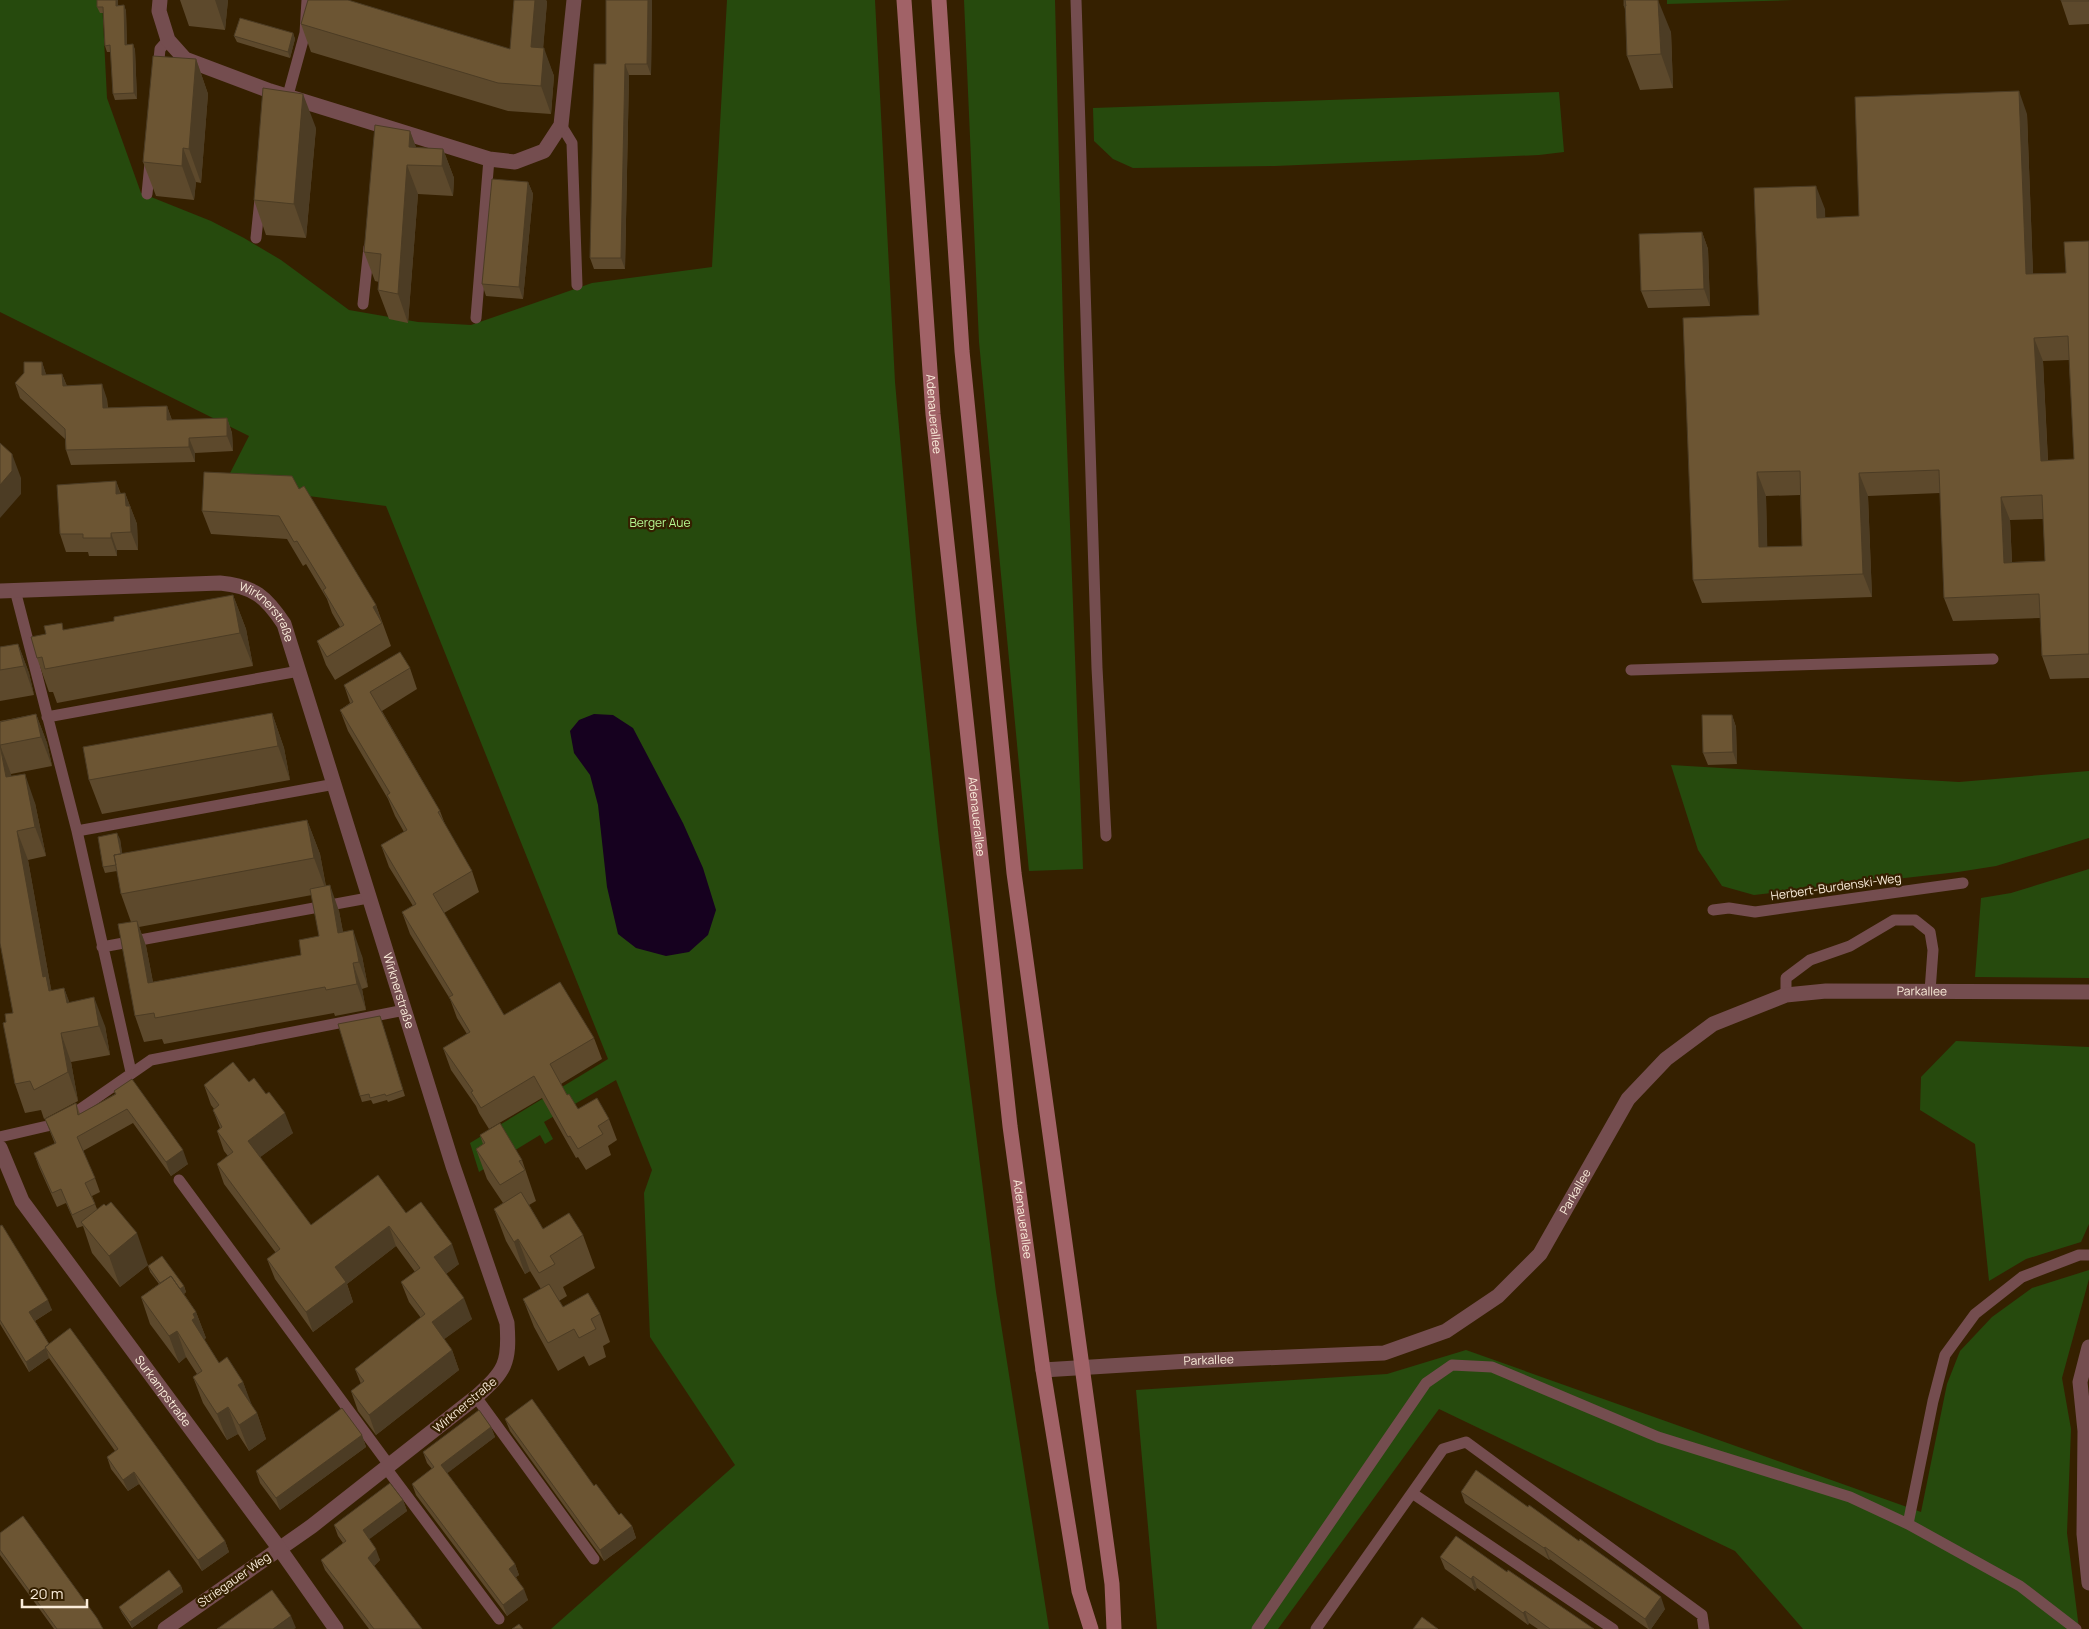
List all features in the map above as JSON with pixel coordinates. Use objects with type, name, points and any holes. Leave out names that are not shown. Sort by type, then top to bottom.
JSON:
[{"type":"main road","name":"Adenauerallee","points":[[904,0],[933,414],[1006,1097],[1043,1370],[1079,1591],[1091,1629]]},
{"type":"main road","points":[[939,0],[962,351],[997,721],[1014,873],[1112,1584],[1114,1629]]},
{"type":"street","points":[[160,0],[159,11],[168,40],[185,59],[270,96],[288,95],[379,130],[490,160],[515,162],[544,151],[561,125],[574,0]]},
{"type":"street","name":"Wirknerstraße","points":[[0,591],[220,583],[242,585],[270,602],[284,624],[335,784],[368,898],[454,1166],[507,1323],[509,1349],[500,1376],[388,1467],[279,1548]]},
{"type":"street","name":"Parkallee","points":[[1043,1370],[1188,1361],[1384,1353],[1446,1331],[1498,1296],[1540,1254],[1628,1099],[1666,1059],[1713,1024],[1786,996],[1826,991],[2089,992]]},
{"type":"street","name":"Surkampstraße","points":[[0,1148],[22,1201],[279,1548],[336,1629]]},
{"type":"street","points":[[2089,1347],[2080,1382],[2085,1431],[2084,1534],[2089,1583]]},
{"type":"street","name":"Striegauer Weg","points":[[165,1629],[279,1548]]},
{"type":"lane","points":[[288,95],[305,33],[307,0]]},
{"type":"lane","points":[[1076,0],[1097,668],[1106,836]]},
{"type":"lane","points":[[157,78],[160,50],[168,40]]},
{"type":"lane","points":[[561,125],[572,143],[577,284]]},
{"type":"lane","points":[[147,194],[151,155]]},
{"type":"lane","points":[[476,318],[490,160]]},
{"type":"lane","points":[[256,238],[261,189]]},
{"type":"lane","points":[[363,304],[370,234]]},
{"type":"lane","points":[[15,590],[77,831],[132,1072]]},
{"type":"lane","points":[[1631,670],[1994,659]]},
{"type":"lane","points":[[47,717],[299,671]]},
{"type":"lane","points":[[77,831],[335,784]]},
{"type":"lane","name":"Herbert-Burdenski-Weg","points":[[1713,910],[1729,908],[1755,912],[1963,883]]},
{"type":"lane","points":[[102,947],[368,898]]},
{"type":"lane","points":[[1786,996],[1786,978],[1810,960],[1850,946],[1894,920],[1916,920],[1930,932],[1933,950],[1930,991]]},
{"type":"lane","points":[[0,1137],[47,1126],[79,1110],[151,1060],[177,1053],[405,1010]]},
{"type":"lane","points":[[179,1180],[499,1619]]},
{"type":"lane","points":[[1908,1524],[1933,1401],[1945,1355],[1975,1314],[2022,1277],[2079,1255],[2089,1255]]},
{"type":"lane","points":[[1257,1629],[1426,1383],[1452,1365],[1492,1367],[1658,1437],[1850,1497],[1908,1524],[2020,1586],[2076,1629]]},
{"type":"lane","points":[[476,1397],[594,1559]]},
{"type":"lane","points":[[1316,1629],[1443,1449],[1466,1442],[1702,1615],[1704,1629]]},
{"type":"lane","points":[[1412,1493],[1612,1629]]},
{"type":"green space","name":"Berger Aue","points":[[0,0],[102,0],[107,98],[141,193],[211,221],[244,238],[281,260],[349,310],[418,322],[471,325],[592,283],[712,267],[727,0],[875,0],[895,382],[916,620],[939,840],[996,1292],[1049,1629],[551,1629],[735,1465],[650,1337],[644,1193],[652,1170],[616,1080],[544,1122],[553,1139],[545,1144],[540,1135],[479,1172],[470,1143],[608,1059],[386,506],[224,485],[249,436],[0,312]]},
{"type":"green space","points":[[964,0],[1055,0],[1064,366],[1083,869],[1029,871],[979,342]]},
{"type":"green space","points":[[1667,0],[1793,0],[1667,4]]},
{"type":"green space","points":[[1559,92],[1564,152],[1539,155],[1275,166],[1133,168],[1113,159],[1094,141],[1093,108]]},
{"type":"green space","points":[[1671,765],[1959,782],[2089,771],[2089,838],[1996,866],[1754,895],[1722,886],[1698,850]]},
{"type":"green space","points":[[2089,869],[2089,978],[1975,977],[1981,898],[2011,893]]},
{"type":"green space","points":[[1956,1041],[2089,1047],[2089,1224],[2081,1242],[2026,1259],[1989,1281],[1975,1144],[1920,1110],[1921,1077]]},
{"type":"green space","points":[[2089,1270],[2089,1279],[2062,1378],[2071,1429],[2067,1533],[2079,1629],[1803,1629],[1735,1551],[1439,1409],[1278,1629],[1157,1629],[1136,1390],[1387,1374],[1466,1350],[1921,1512],[1947,1384],[1960,1351],[1992,1317],[2032,1288]]},
{"type":"shaded area","points":[[594,714],[613,715],[633,728],[683,823],[703,868],[716,910],[708,935],[689,952],[666,956],[636,948],[618,934],[607,887],[598,805],[590,775],[574,753],[570,731],[579,720]]},
{"type":"building","points":[[97,0],[116,0],[116,6],[124,5],[125,45],[133,44],[134,93],[113,94],[110,45],[105,46],[103,7],[97,7]]},
{"type":"building","points":[[308,0],[348,0],[510,49],[514,0],[535,0],[531,47],[544,48],[541,86],[498,83],[301,24]]},
{"type":"building","points":[[606,0],[648,0],[647,64],[625,64],[621,258],[590,258],[594,64],[606,64]]},
{"type":"building","points":[[1625,0],[1658,0],[1661,54],[1627,56]]},
{"type":"building","points":[[2089,0],[2089,1],[2061,1]]},
{"type":"building","points":[[240,18],[293,33],[288,52],[234,36]]},
{"type":"building","points":[[153,56],[196,59],[189,149],[183,148],[182,166],[143,162]]},
{"type":"building","points":[[263,88],[303,94],[294,204],[254,200]]},
{"type":"building","points":[[2019,91],[2026,274],[2066,273],[2064,242],[2089,241],[2089,654],[2042,656],[2039,594],[1944,598],[1939,470],[1859,473],[1863,574],[1693,580],[1683,318],[1759,315],[1754,188],[1816,186],[1817,218],[1859,216],[1855,97]],"holes":[[[2068,336],[2074,459],[2041,461],[2034,338]],[[1800,471],[1802,546],[1759,547],[1757,472]],[[2042,495],[2045,561],[2004,563],[2001,497]]]},
{"type":"building","points":[[375,125],[410,131],[409,147],[443,149],[442,166],[407,165],[398,294],[378,290],[381,254],[364,252]]},
{"type":"building","points":[[492,179],[528,182],[519,287],[482,284]]},
{"type":"building","points":[[1702,232],[1704,289],[1641,291],[1639,234]]},
{"type":"building","points":[[24,362],[42,362],[42,375],[62,374],[63,386],[102,384],[103,408],[167,406],[167,420],[227,418],[227,436],[189,438],[189,447],[66,450],[65,429],[15,383],[24,373]]},
{"type":"building","points":[[0,443],[12,454],[12,471],[0,485]]},
{"type":"building","points":[[204,472],[292,476],[299,489],[304,486],[376,605],[373,607],[382,623],[327,657],[317,641],[344,625],[323,590],[326,588],[297,541],[294,542],[279,516],[202,511]]},
{"type":"building","points":[[116,481],[116,494],[125,493],[126,506],[130,506],[131,532],[111,533],[111,538],[83,538],[83,534],[60,534],[57,485]]},
{"type":"building","points":[[233,595],[240,633],[45,669],[42,657],[37,658],[31,637],[46,634],[44,626],[62,623],[63,630],[114,621],[114,617]]},
{"type":"building","points":[[18,644],[24,666],[0,670],[0,647]]},
{"type":"building","points":[[400,652],[410,668],[370,692],[440,811],[438,812],[472,871],[433,894],[504,1015],[560,982],[594,1038],[550,1064],[567,1095],[569,1094],[578,1109],[597,1098],[609,1119],[598,1126],[603,1134],[578,1149],[570,1136],[568,1137],[534,1076],[481,1108],[471,1092],[473,1091],[443,1048],[470,1032],[449,997],[453,995],[402,912],[416,904],[381,845],[407,830],[387,795],[390,793],[340,710],[353,702],[344,685]]},
{"type":"building","points":[[272,713],[278,746],[89,780],[83,747]]},
{"type":"building","points":[[36,714],[41,737],[0,745],[0,722]]},
{"type":"building","points":[[1702,715],[1732,715],[1733,752],[1703,753]]},
{"type":"building","points":[[0,745],[6,777],[25,774],[35,827],[17,831],[43,977],[46,976],[49,991],[64,988],[67,1003],[94,997],[99,1026],[61,1033],[68,1072],[34,1090],[30,1081],[15,1084],[3,1023],[6,1022],[5,1014],[13,1013],[0,943]]},
{"type":"building","points":[[307,820],[314,858],[121,894],[114,855]]},
{"type":"building","points":[[117,833],[121,854],[114,855],[116,865],[103,867],[98,837]]},
{"type":"building","points":[[330,885],[338,933],[353,930],[359,962],[353,963],[357,984],[326,990],[325,987],[155,1018],[154,1013],[135,1016],[118,924],[137,921],[148,983],[242,966],[301,955],[299,940],[319,936],[310,889]]},
{"type":"building","points":[[380,1016],[403,1090],[386,1096],[385,1094],[370,1098],[369,1094],[360,1096],[338,1024]]},
{"type":"building","points":[[233,1062],[249,1082],[254,1078],[266,1094],[269,1092],[285,1113],[248,1141],[311,1225],[378,1175],[406,1213],[421,1202],[452,1244],[434,1257],[464,1298],[432,1322],[452,1350],[369,1415],[351,1391],[364,1381],[355,1369],[425,1314],[401,1282],[420,1268],[389,1226],[335,1267],[346,1282],[306,1312],[267,1259],[280,1249],[217,1164],[233,1152],[217,1131],[222,1127],[213,1110],[219,1105],[204,1085]]},
{"type":"building","points":[[132,1079],[183,1150],[166,1162],[127,1109],[77,1137],[95,1178],[85,1183],[95,1204],[72,1215],[61,1189],[52,1193],[34,1153],[56,1143],[45,1119],[76,1103],[78,1115],[116,1094],[114,1091]]},
{"type":"building","points":[[500,1123],[522,1160],[519,1161],[525,1170],[500,1185],[476,1149],[485,1143],[480,1135]]},
{"type":"building","points":[[521,1192],[543,1229],[569,1213],[583,1235],[550,1256],[555,1264],[539,1273],[518,1239],[514,1242],[494,1209]]},
{"type":"building","points":[[111,1202],[137,1233],[109,1256],[81,1222],[104,1204],[106,1206]]},
{"type":"building","points":[[2,1225],[48,1300],[29,1312],[49,1344],[26,1362],[0,1320],[0,1226]]},
{"type":"building","points":[[162,1256],[184,1286],[180,1289],[171,1276],[160,1283],[148,1266]]},
{"type":"building","points":[[171,1276],[196,1312],[193,1314],[195,1318],[192,1320],[219,1363],[227,1357],[243,1382],[238,1385],[257,1413],[239,1425],[228,1407],[217,1414],[193,1377],[202,1371],[177,1331],[169,1336],[141,1297]]},
{"type":"building","points":[[549,1284],[563,1307],[588,1293],[600,1314],[591,1319],[596,1329],[579,1338],[574,1329],[548,1343],[523,1299]]},
{"type":"building","points":[[70,1328],[225,1541],[198,1560],[134,1472],[123,1480],[107,1457],[118,1449],[45,1347]]},
{"type":"building","points":[[532,1399],[594,1486],[596,1484],[619,1515],[621,1513],[632,1526],[600,1550],[505,1419]]},
{"type":"building","points":[[342,1408],[362,1435],[276,1498],[256,1471]]},
{"type":"building","points":[[479,1410],[491,1427],[441,1465],[515,1564],[509,1569],[524,1589],[503,1605],[412,1484],[434,1467],[423,1452]]},
{"type":"building","points":[[1476,1470],[1579,1541],[1580,1539],[1661,1597],[1645,1619],[1545,1547],[1461,1492]]},
{"type":"building","points":[[390,1483],[403,1500],[363,1530],[376,1549],[368,1558],[422,1629],[374,1629],[321,1560],[346,1541],[334,1525]]},
{"type":"building","points":[[23,1516],[103,1629],[57,1629],[0,1550],[0,1533]]},
{"type":"building","points":[[1456,1536],[1594,1629],[1550,1629],[1525,1611],[1523,1613],[1473,1576],[1471,1579],[1440,1557]]},
{"type":"building","points":[[169,1570],[181,1586],[130,1622],[119,1607]]},
{"type":"building","points":[[272,1590],[291,1616],[273,1629],[217,1629]]},
{"type":"building","points":[[1422,1617],[1438,1629],[1413,1629]]},
{"type":"building","points":[[519,1624],[523,1629],[512,1629]]}]
